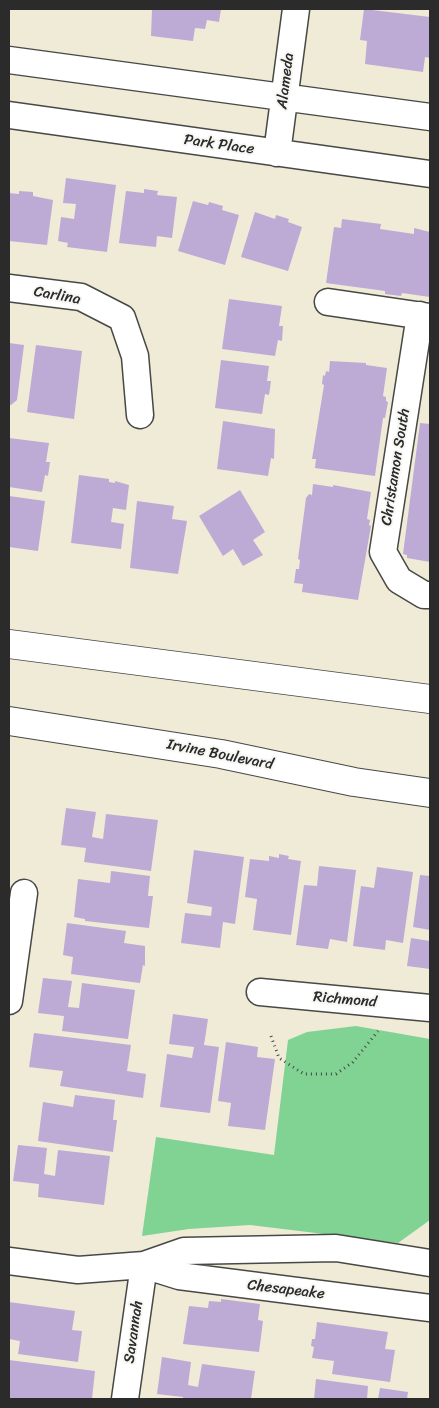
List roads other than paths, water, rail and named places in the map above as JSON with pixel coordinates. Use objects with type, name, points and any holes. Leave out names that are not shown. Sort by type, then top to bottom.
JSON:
[{"type":"main road","points":[[9,644],[430,699]]},
{"type":"main road","name":"Irvine Boulevard","points":[[9,721],[202,751],[354,782],[430,793]]},
{"type":"street","name":"Alameda","points":[[277,153],[296,9]]},
{"type":"street","points":[[9,60],[430,117]]},
{"type":"street","name":"Park Place","points":[[9,115],[430,174]]},
{"type":"street","name":"Carlina","points":[[9,288],[81,297],[122,318],[135,356],[140,416]]},
{"type":"street","name":"Christamon South","points":[[328,302],[425,316],[383,552],[399,580],[424,595],[430,595]]},
{"type":"street","points":[[9,1001],[24,893]]},
{"type":"street","name":"Richmond","points":[[260,992],[430,1008]]},
{"type":"street","name":"Chesapeake","points":[[9,1261],[78,1270],[144,1265],[184,1251],[336,1248],[430,1263]]},
{"type":"street","name":"Chesapeake","points":[[144,1265],[179,1276],[430,1308]]},
{"type":"street","name":"Savannah","points":[[125,1399],[144,1265]]}]
